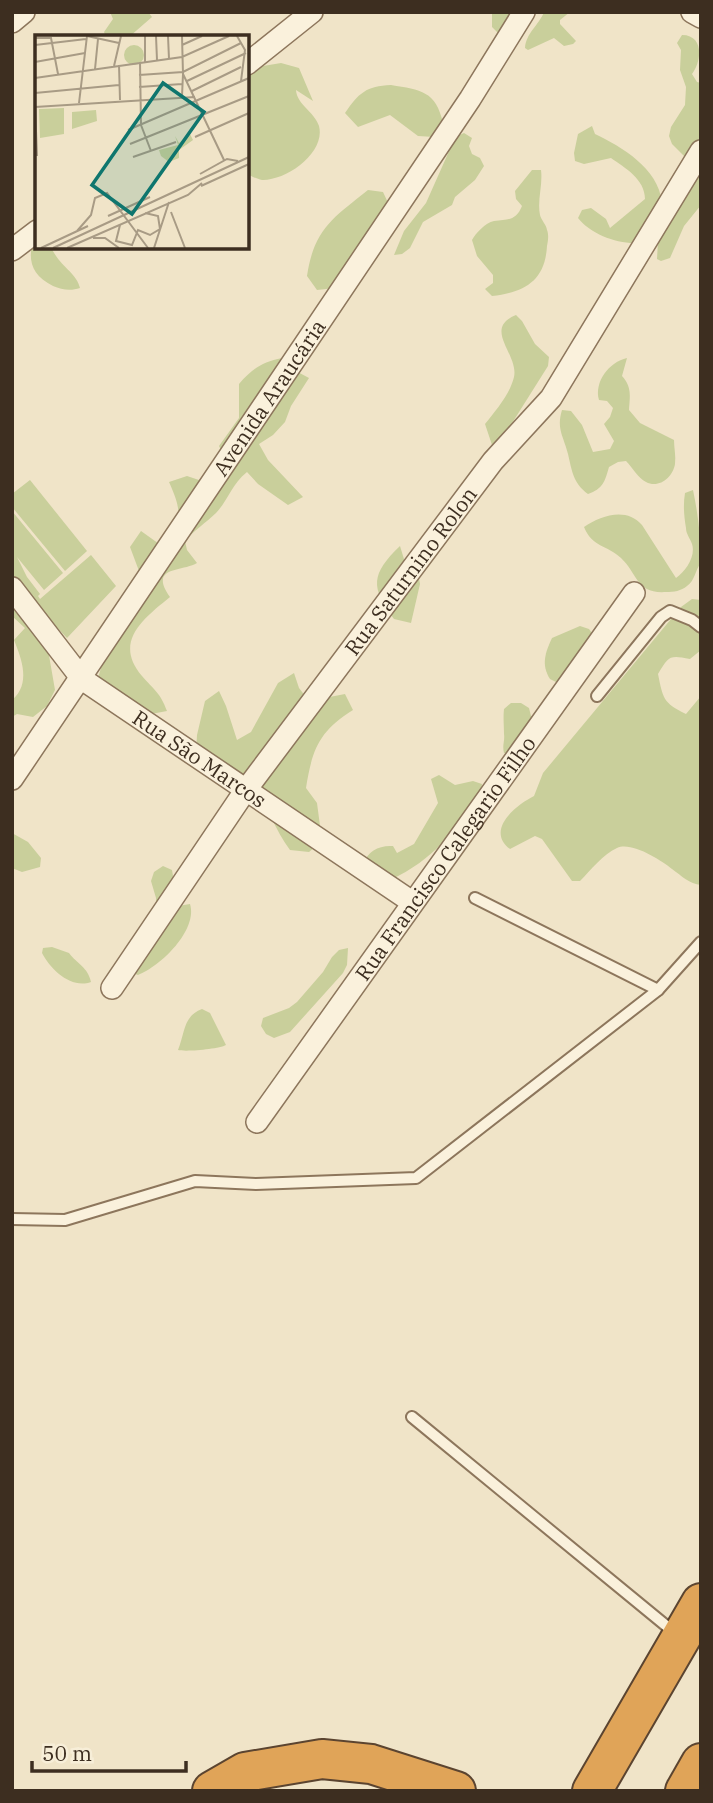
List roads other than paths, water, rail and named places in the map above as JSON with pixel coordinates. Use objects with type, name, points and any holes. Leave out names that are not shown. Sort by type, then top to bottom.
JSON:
[{"type":"highway","points":[[592,1791],[701,1603]]},
{"type":"highway","points":[[212,1791],[246,1772],[322,1759],[370,1764],[456,1791]]},
{"type":"highway","points":[[685,1791],[701,1763]]},
{"type":"street","points":[[12,22],[24,12]]},
{"type":"street","points":[[248,63],[312,12]]},
{"type":"street","name":"Avenida Araucária","points":[[12,779],[82,679],[470,99],[524,12]]},
{"type":"street","points":[[692,12],[701,17]]},
{"type":"street","name":"Rua Saturnino Rolon","points":[[112,988],[245,791],[493,460],[551,398],[701,150]]},
{"type":"street","points":[[12,250],[35,233]]},
{"type":"street","name":"Rua São Marcos","points":[[12,588],[82,679],[412,902]]},
{"type":"street","name":"Rua Francisco Calegario Filho","points":[[257,1122],[634,593]]},
{"type":"lane","points":[[597,696],[661,617],[670,611],[701,627]]},
{"type":"lane","points":[[475,898],[658,990]]},
{"type":"lane","points":[[12,1219],[65,1220],[195,1181],[256,1184],[416,1178],[658,990],[701,942]]},
{"type":"lane","points":[[412,1417],[680,1637]]}]
